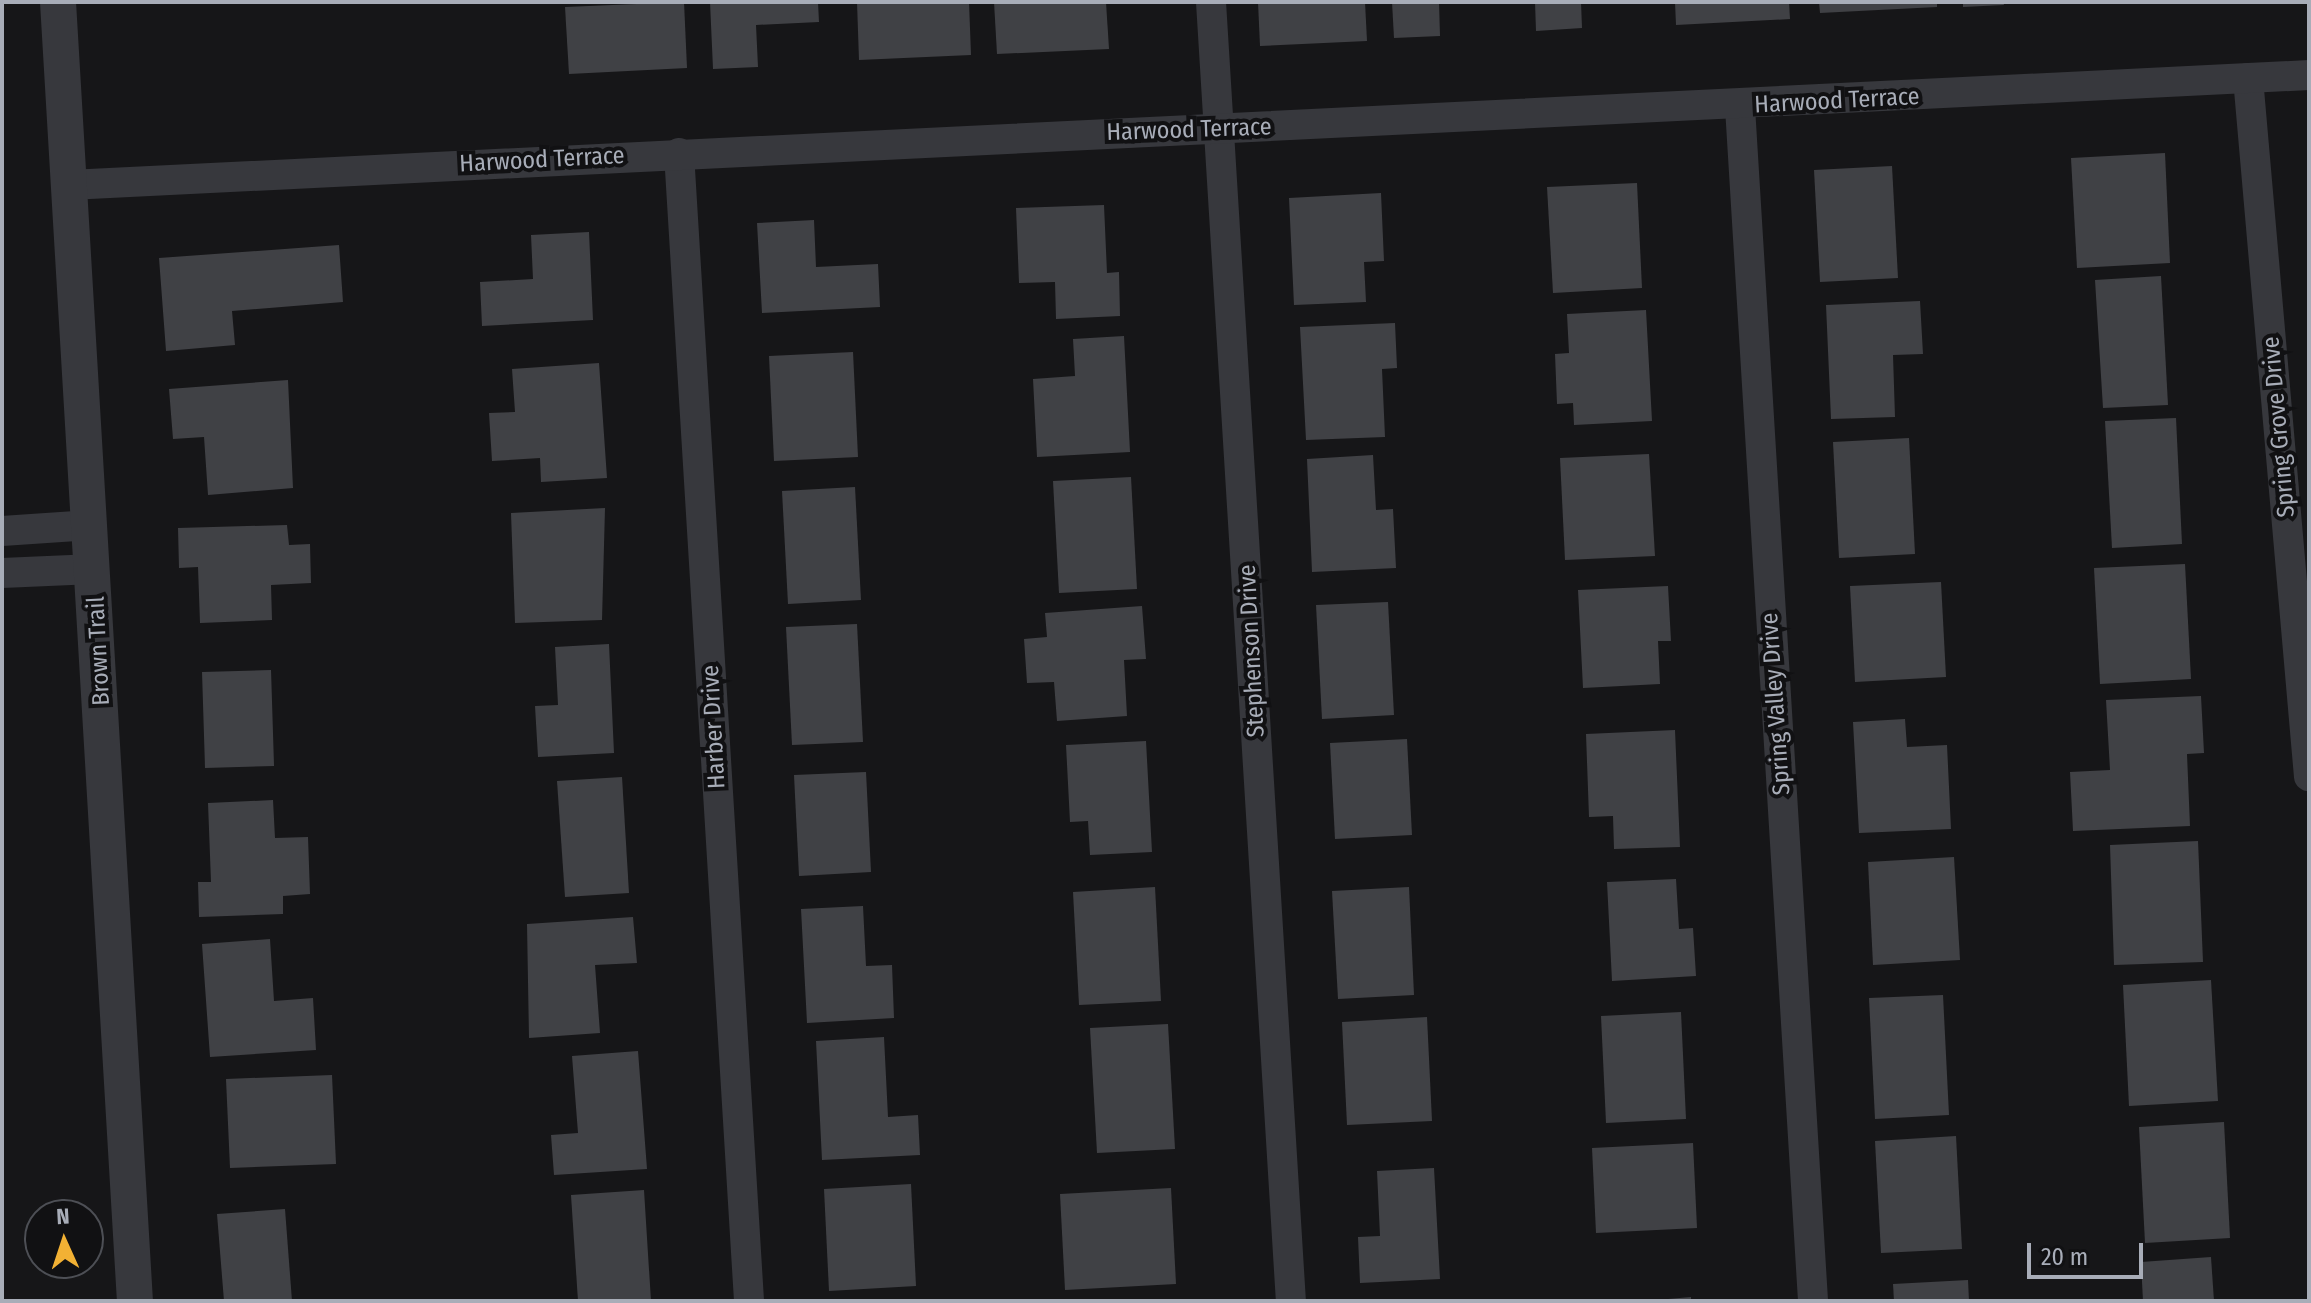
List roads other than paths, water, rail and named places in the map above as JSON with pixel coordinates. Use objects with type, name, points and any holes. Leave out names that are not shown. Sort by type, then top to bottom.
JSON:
[{"type":"street","name":"Brown Trail","points":[[58,2],[135,1301]]},
{"type":"street","name":"Stephenson Drive","points":[[1211,2],[1291,1301]]},
{"type":"street","name":"Harwood Terrace","points":[[69,185],[679,153],[1740,107],[2309,75]]},
{"type":"street","name":"Spring Grove Drive","points":[[2248,78],[2309,776]]},
{"type":"street","name":"Spring Valley Drive","points":[[1740,107],[1813,1301]]},
{"type":"street","name":"Harber Drive","points":[[679,153],[749,1301]]},
{"type":"street","points":[[2,531],[91,525]]},
{"type":"street","points":[[2,573],[94,569]]}]
